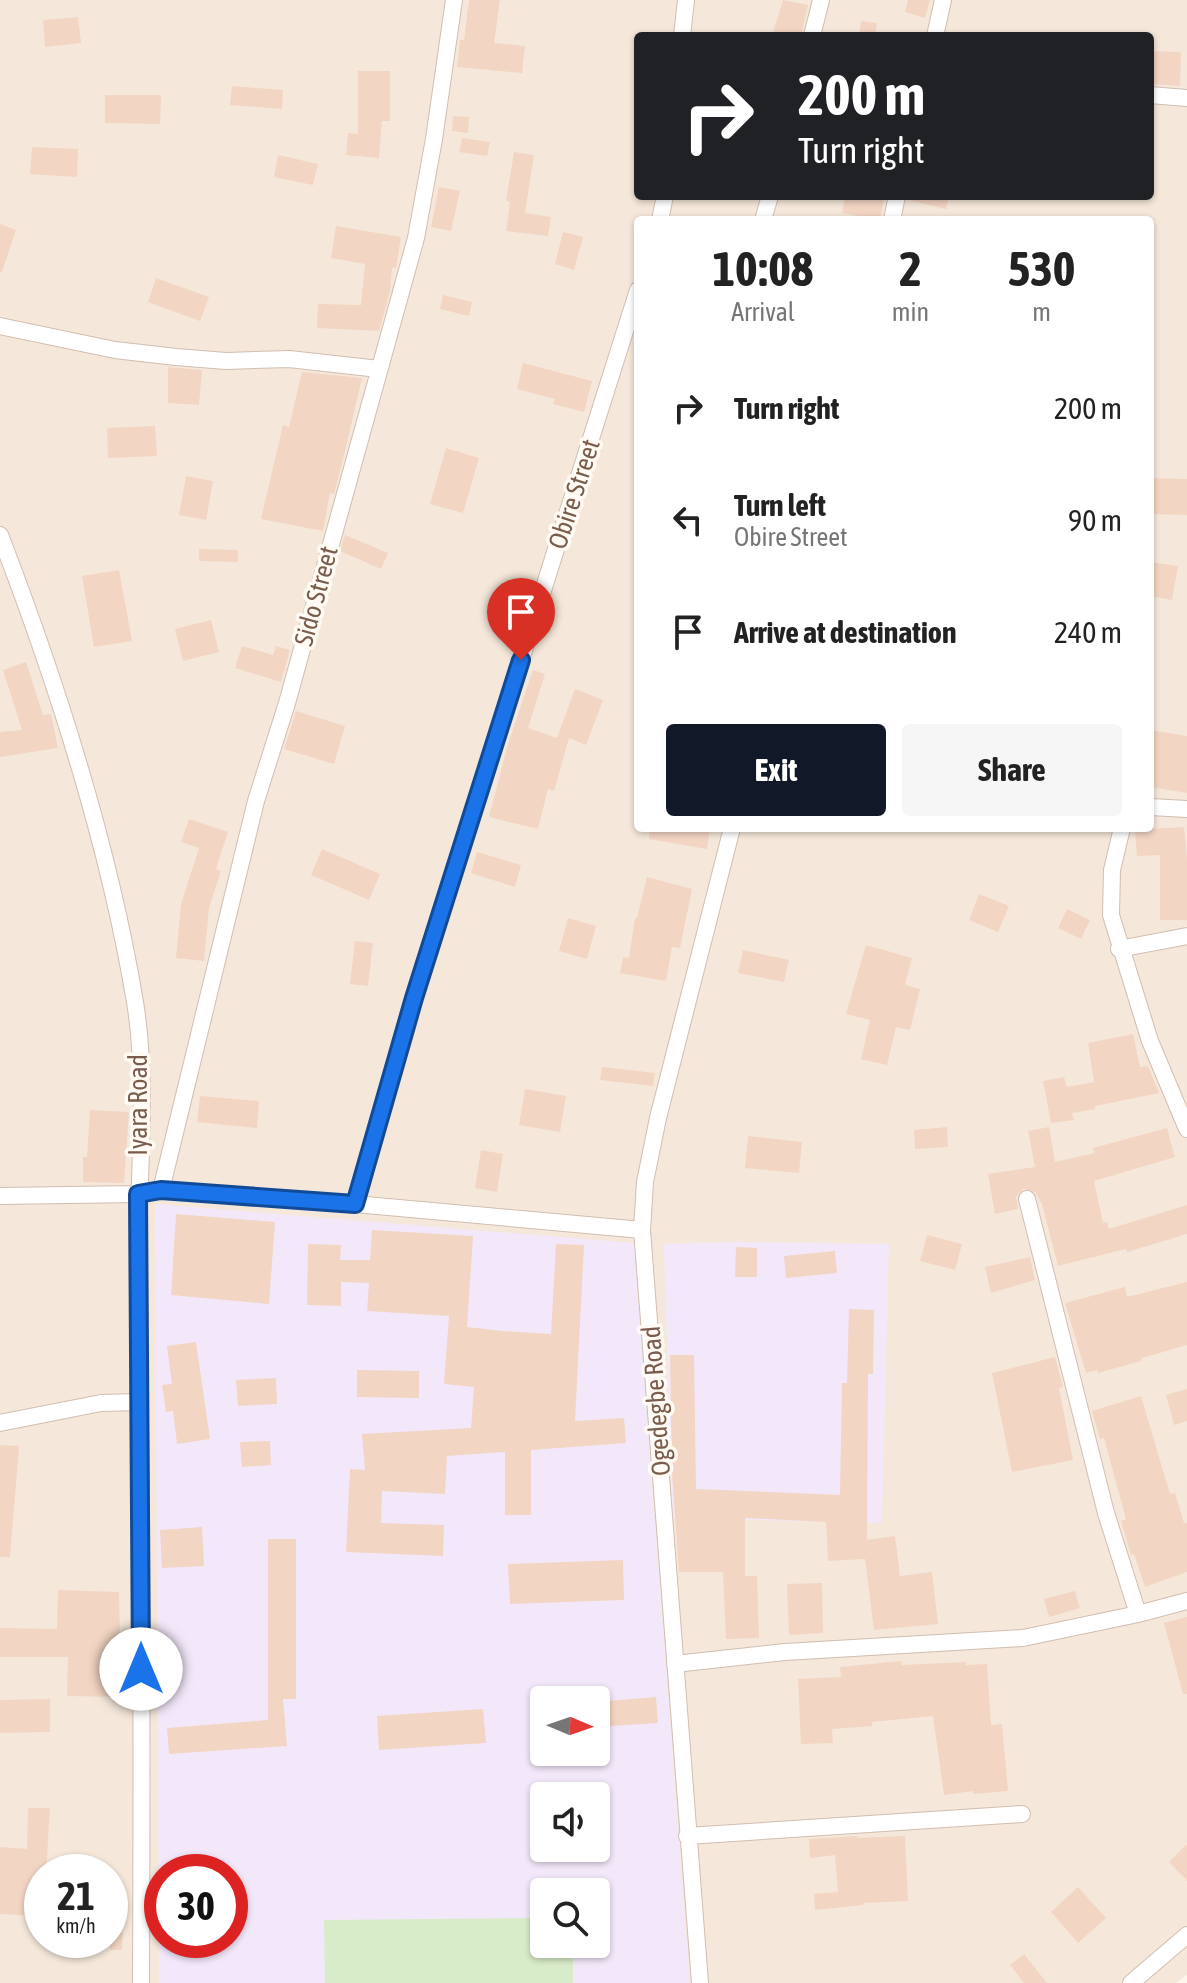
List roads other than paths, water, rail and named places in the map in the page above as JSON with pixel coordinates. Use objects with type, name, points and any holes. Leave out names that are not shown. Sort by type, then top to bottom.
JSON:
[{"type":"street","name":"Sido Street","points":[[161,1190],[256,801],[287,703],[416,238],[454,0]]},
{"type":"street","points":[[682,32],[686,0]]},
{"type":"street","points":[[813,32],[821,0]]},
{"type":"street","points":[[936,32],[943,0]]},
{"type":"street","points":[[1154,95],[1187,98]]},
{"type":"street","name":"Obire Street","points":[[355,1204],[414,998],[634,303]]},
{"type":"street","points":[[0,326],[115,350],[176,357],[226,361],[289,359],[379,369]]},
{"type":"street","name":"Iyara Road","points":[[0,535],[69,730],[106,865],[135,1004],[141,1069],[138,1194],[141,1983]]},
{"type":"street","points":[[1154,807],[1187,809]]},
{"type":"street","name":"Ogedegbe Road","points":[[700,1983],[642,1230],[645,1182],[658,1118],[731,832]]},
{"type":"street","points":[[1121,832],[1112,870],[1111,915],[1119,949],[1150,1041],[1183,1107],[1187,1129]]},
{"type":"street","points":[[1119,949],[1187,936]]},
{"type":"street","points":[[0,1196],[138,1194],[161,1190],[642,1230]]},
{"type":"street","points":[[1027,1199],[1106,1513],[1138,1614]]},
{"type":"street","points":[[0,1423],[101,1403],[140,1402]]},
{"type":"street","points":[[675,1664],[785,1652],[1023,1638],[1187,1601]]},
{"type":"street","points":[[687,1836],[1022,1814]]},
{"type":"street","points":[[1131,1983],[1187,1935]]}]
